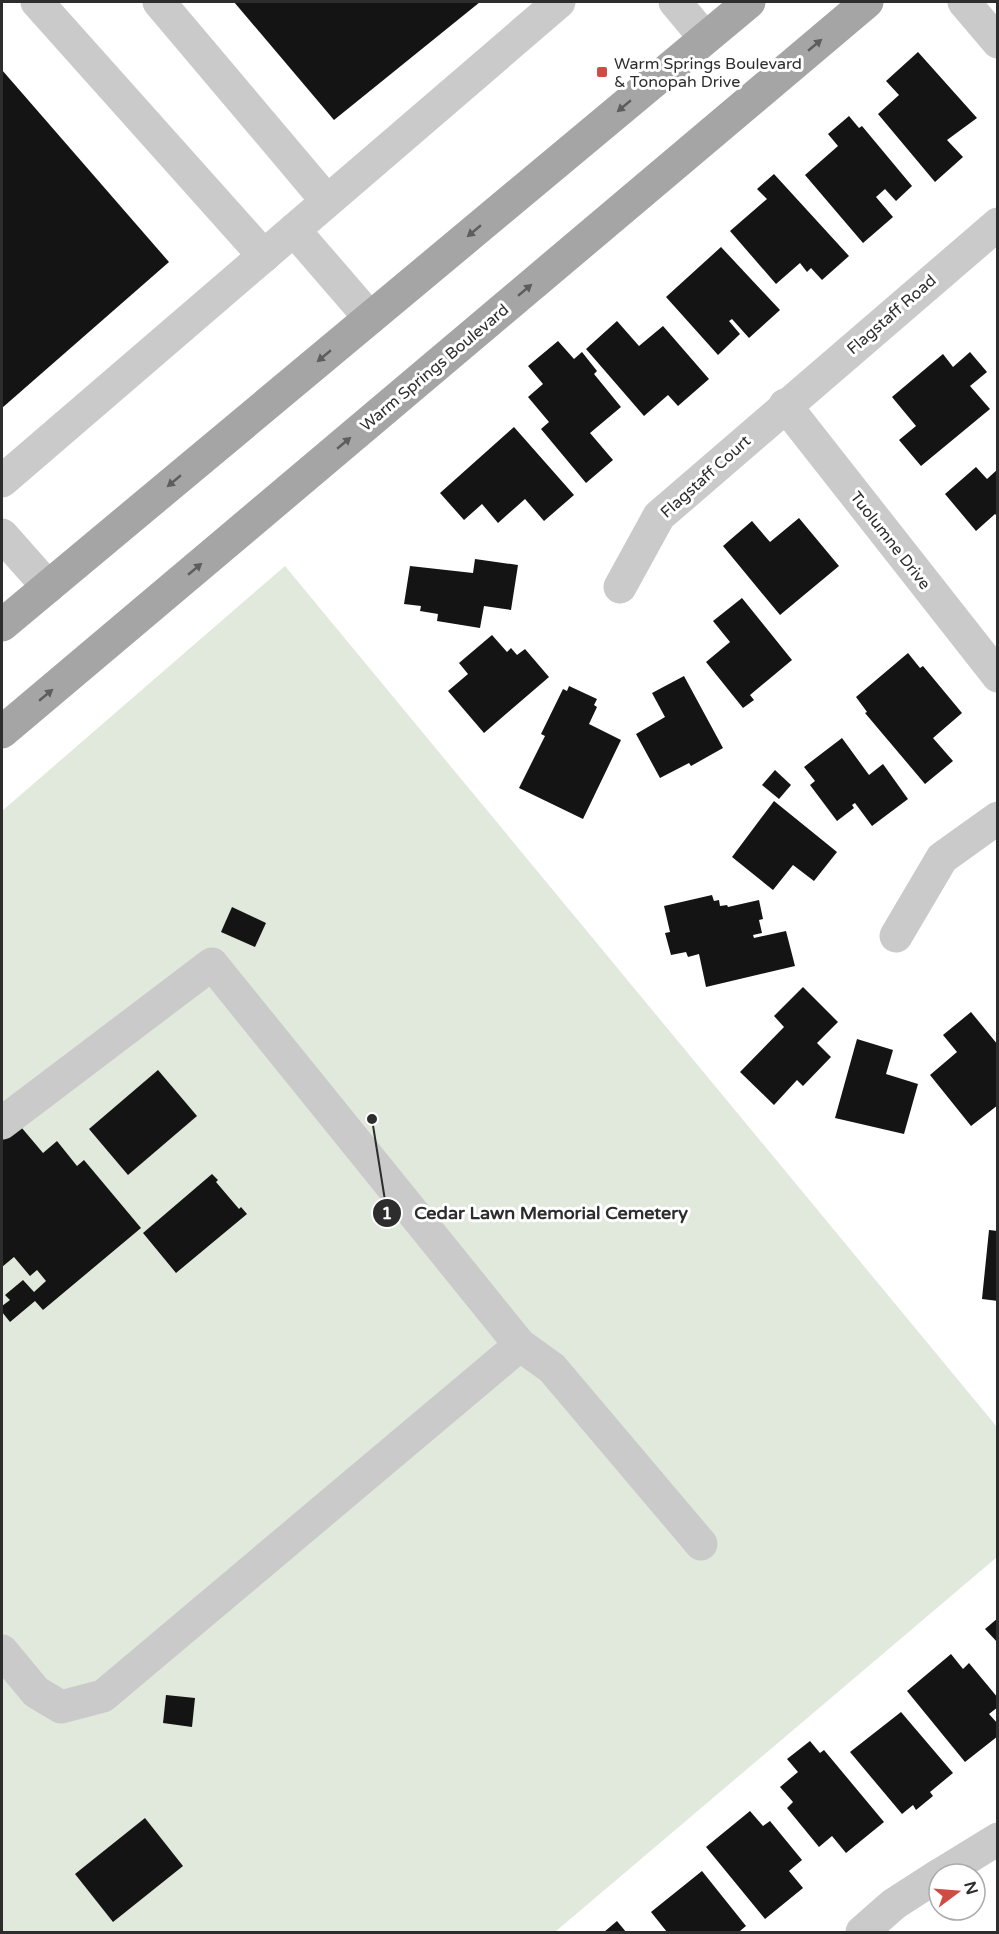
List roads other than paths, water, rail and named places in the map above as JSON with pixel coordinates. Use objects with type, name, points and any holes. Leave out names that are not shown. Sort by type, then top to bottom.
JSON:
[{"type":"main road","points":[[2,625],[749,2]]},
{"type":"main road","name":"Warm Springs Boulevard","points":[[2,732],[867,2]]},
{"type":"street","points":[[37,2],[264,256]]},
{"type":"street","points":[[159,2],[327,201]]},
{"type":"street","points":[[2,481],[559,2]]},
{"type":"street","points":[[675,2],[705,38]]},
{"type":"street","points":[[964,2],[998,42]]},
{"type":"street","name":"Flagstaff Road","points":[[785,405],[998,224]]},
{"type":"street","points":[[294,230],[370,318]]},
{"type":"street","name":"Flagstaff Court","points":[[620,588],[659,516],[785,405]]},
{"type":"street","name":"Tuolumne Drive","points":[[785,405],[998,676]]},
{"type":"street","points":[[2,535],[48,587]]},
{"type":"street","points":[[896,936],[942,858],[998,818]]},
{"type":"street","points":[[2,1123],[212,964],[520,1345],[552,1368],[701,1544]]},
{"type":"street","points":[[2,1651],[36,1692],[61,1707],[104,1696],[520,1345]]},
{"type":"street","points":[[961,1862],[998,1839]]},
{"type":"street","points":[[862,1932],[894,1904],[927,1883]]},
{"type":"place","name":"Warm Springs Boulevard & Tonopah Drive","points":[[602,72]]},
{"type":"place","name":"Cedar Lawn Memorial Cemetery","points":[[372,1119]]}]
